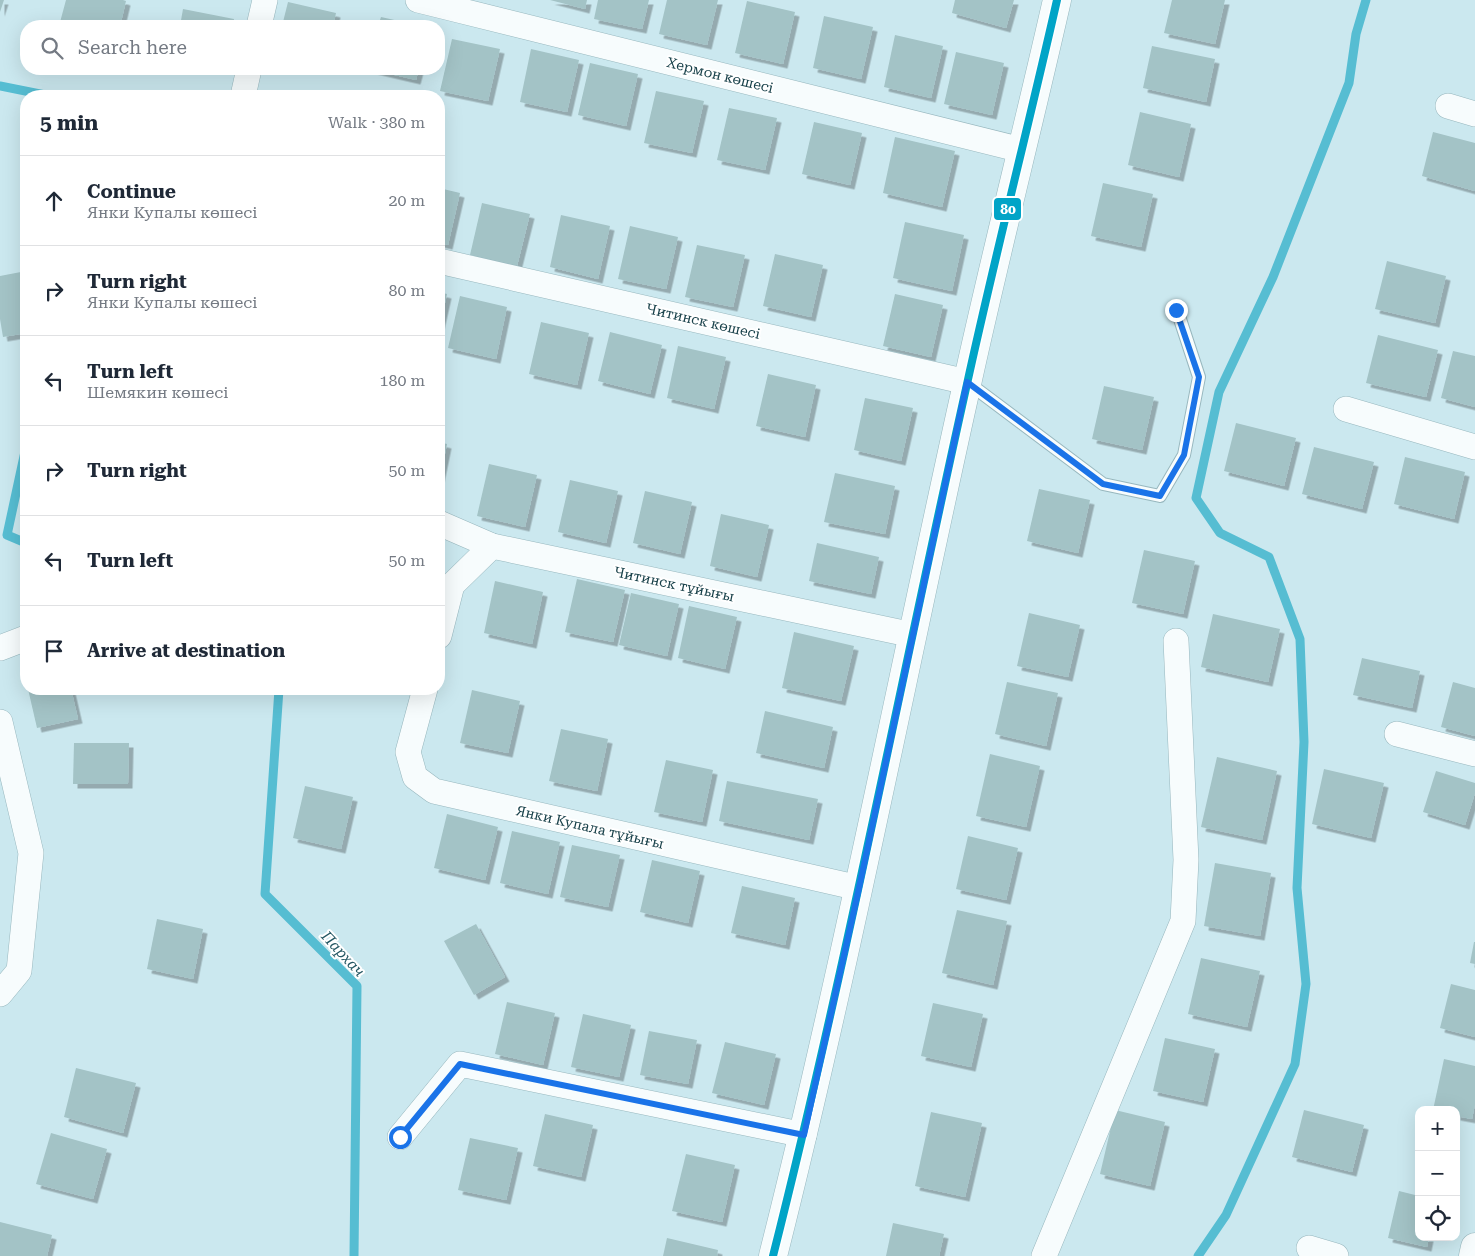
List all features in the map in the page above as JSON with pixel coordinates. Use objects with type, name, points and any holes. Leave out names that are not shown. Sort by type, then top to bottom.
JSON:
[{"type":"main road","points":[[773,1256],[804,1135],[859,888],[967,382],[1058,0]]},
{"type":"main road","points":[[1472,1256],[1475,1247]]},
{"type":"street","points":[[260,20],[265,0]]},
{"type":"street","name":"Хермон көшесі","points":[[418,0],[1022,150]]},
{"type":"street","points":[[244,90],[248,75]]},
{"type":"street","points":[[1448,106],[1475,114]]},
{"type":"street","name":"Читинск көшесі","points":[[445,262],[967,382]]},
{"type":"street","points":[[1346,409],[1475,447]]},
{"type":"street","name":"Читинск тұйығы","points":[[445,526],[492,546],[913,635]]},
{"type":"street","points":[[445,612],[452,585],[492,546]]},
{"type":"street","points":[[0,648],[20,640]]},
{"type":"street","points":[[1044,1256],[1184,920],[1186,860],[1176,641]]},
{"type":"street","name":"Янки Купала тұйығы","points":[[423,695],[408,752],[415,777],[434,791],[859,888]]},
{"type":"street","points":[[0,722],[31,853],[19,971],[0,994]]},
{"type":"street","points":[[1397,734],[1475,754]]},
{"type":"street","points":[[400,1137],[460,1064],[804,1135]]},
{"type":"street","points":[[1309,1248],[1336,1256]]},
{"type":"lane","points":[[967,382],[1103,484],[1160,496],[1184,455],[1199,377],[1176,310]]},
{"type":"building","points":[[0,0],[4,0],[0,12]]},
{"type":"building","points":[[66,0],[126,1],[121,20],[61,20]]},
{"type":"building","points":[[550,0],[587,0],[585,9]]},
{"type":"building","points":[[598,0],[649,0],[642,29],[594,19]]},
{"type":"building","points":[[667,0],[718,0],[707,45],[659,34]]},
{"type":"building","points":[[955,0],[1014,0],[1006,28],[952,13]]},
{"type":"building","points":[[1172,0],[1225,0],[1215,44],[1164,33]]},
{"type":"building","points":[[747,1],[795,12],[783,64],[735,53]]},
{"type":"building","points":[[288,2],[336,13],[334,20],[284,20]]},
{"type":"building","points":[[183,9],[234,19],[234,20],[181,20]]},
{"type":"building","points":[[824,16],[873,27],[861,79],[813,68]]},
{"type":"building","points":[[381,17],[394,20],[380,20]]},
{"type":"building","points":[[895,35],[943,46],[931,98],[884,87]]},
{"type":"building","points":[[452,39],[500,49],[488,101],[440,90]]},
{"type":"building","points":[[1152,46],[1215,59],[1206,102],[1143,88]]},
{"type":"building","points":[[531,49],[579,60],[567,112],[520,102]]},
{"type":"building","points":[[956,52],[1004,63],[992,115],[944,104]]},
{"type":"building","points":[[590,63],[638,74],[626,126],[578,115]]},
{"type":"building","points":[[395,75],[417,75],[416,80]]},
{"type":"building","points":[[656,91],[704,101],[692,153],[644,143]]},
{"type":"building","points":[[729,108],[777,118],[765,170],[717,160]]},
{"type":"building","points":[[1140,112],[1191,124],[1179,177],[1128,165]]},
{"type":"building","points":[[814,122],[862,133],[850,185],[802,174]]},
{"type":"building","points":[[1433,132],[1475,143],[1475,191],[1422,176]]},
{"type":"building","points":[[895,137],[955,151],[942,207],[883,193]]},
{"type":"building","points":[[1103,183],[1153,194],[1141,247],[1091,236]]},
{"type":"building","points":[[445,189],[460,193],[448,245],[445,244]]},
{"type":"building","points":[[482,203],[530,214],[517,266],[470,255]]},
{"type":"building","points":[[561,215],[610,226],[598,279],[550,267]]},
{"type":"building","points":[[905,222],[964,235],[952,291],[893,278]]},
{"type":"building","points":[[630,226],[678,237],[666,289],[618,279]]},
{"type":"building","points":[[697,245],[745,255],[733,307],[685,297]]},
{"type":"building","points":[[775,254],[823,265],[811,317],[763,306]]},
{"type":"building","points":[[1387,261],[1446,276],[1435,323],[1375,309]]},
{"type":"building","points":[[20,272],[20,334],[3,337],[0,319],[0,276]]},
{"type":"building","points":[[895,294],[943,305],[931,357],[883,346]]},
{"type":"building","points":[[460,296],[507,307],[496,359],[448,348]]},
{"type":"building","points":[[541,322],[589,333],[577,385],[529,374]]},
{"type":"building","points":[[610,332],[662,345],[650,394],[598,381]]},
{"type":"building","points":[[1378,335],[1438,350],[1426,397],[1366,383]]},
{"type":"building","points":[[678,346],[726,357],[714,409],[667,398]]},
{"type":"building","points":[[1453,351],[1475,356],[1475,407],[1441,398]]},
{"type":"building","points":[[768,374],[816,385],[805,437],[756,426]]},
{"type":"building","points":[[1104,386],[1154,397],[1142,450],[1092,439]]},
{"type":"building","points":[[865,398],[913,408],[901,461],[854,450]]},
{"type":"building","points":[[1236,423],[1296,438],[1284,486],[1224,471]]},
{"type":"building","points":[[1314,447],[1374,462],[1362,509],[1302,494]]},
{"type":"building","points":[[1405,457],[1465,472],[1454,519],[1394,504]]},
{"type":"building","points":[[489,464],[537,475],[525,527],[477,516]]},
{"type":"building","points":[[835,473],[895,486],[885,534],[824,522]]},
{"type":"building","points":[[570,480],[618,491],[606,543],[558,532]]},
{"type":"building","points":[[1039,489],[1090,500],[1078,553],[1027,541]]},
{"type":"building","points":[[645,491],[692,502],[680,554],[633,543]]},
{"type":"building","points":[[721,514],[769,525],[757,577],[710,566]]},
{"type":"building","points":[[817,543],[879,557],[871,594],[809,581]]},
{"type":"building","points":[[1144,550],[1195,561],[1183,614],[1132,603]]},
{"type":"building","points":[[577,579],[625,590],[613,642],[565,632]]},
{"type":"building","points":[[495,581],[543,592],[532,644],[484,633]]},
{"type":"building","points":[[631,593],[679,604],[667,656],[619,645]]},
{"type":"building","points":[[689,606],[737,617],[725,669],[678,658]]},
{"type":"building","points":[[1029,613],[1080,625],[1068,677],[1017,666]]},
{"type":"building","points":[[1213,614],[1280,629],[1268,682],[1201,667]]},
{"type":"building","points":[[794,632],[854,646],[841,701],[782,688]]},
{"type":"building","points":[[1362,658],[1420,671],[1412,708],[1353,695]]},
{"type":"building","points":[[1007,682],[1058,693],[1046,746],[995,734]]},
{"type":"building","points":[[1453,682],[1475,688],[1475,736],[1441,727]]},
{"type":"building","points":[[472,690],[520,701],[508,753],[460,743]]},
{"type":"building","points":[[29,695],[72,695],[78,719],[37,728]]},
{"type":"building","points":[[765,711],[833,727],[824,768],[756,753]]},
{"type":"building","points":[[561,729],[608,739],[597,791],[549,781]]},
{"type":"building","points":[[74,743],[129,743],[128,784],[73,784]]},
{"type":"building","points":[[990,754],[1040,766],[1026,827],[976,816]]},
{"type":"building","points":[[1217,757],[1277,771],[1262,840],[1201,827]]},
{"type":"building","points":[[666,760],[713,770],[702,822],[654,812]]},
{"type":"building","points":[[1324,769],[1384,783],[1371,838],[1312,824]]},
{"type":"building","points":[[1436,771],[1475,783],[1475,793],[1465,825],[1423,812]]},
{"type":"building","points":[[727,781],[818,799],[809,840],[719,821]]},
{"type":"building","points":[[305,786],[353,797],[341,849],[293,838]]},
{"type":"building","points":[[447,814],[498,827],[485,880],[434,868]]},
{"type":"building","points":[[512,831],[560,842],[548,894],[500,883]]},
{"type":"building","points":[[968,836],[1018,848],[1006,900],[956,889]]},
{"type":"building","points":[[572,845],[620,855],[608,907],[560,897]]},
{"type":"building","points":[[652,860],[700,871],[688,923],[640,912]]},
{"type":"building","points":[[1215,863],[1271,873],[1260,936],[1204,926]]},
{"type":"building","points":[[742,886],[795,898],[785,945],[731,933]]},
{"type":"building","points":[[957,910],[1007,921],[993,985],[942,973]]},
{"type":"building","points":[[157,919],[203,929],[193,979],[147,969]]},
{"type":"building","points":[[476,924],[505,977],[474,995],[444,941]]},
{"type":"building","points":[[1475,942],[1475,964],[1470,963]]},
{"type":"building","points":[[1201,958],[1260,971],[1247,1027],[1188,1014]]},
{"type":"building","points":[[1451,984],[1475,990],[1475,1037],[1440,1028]]},
{"type":"building","points":[[507,1002],[555,1013],[543,1065],[495,1054]]},
{"type":"building","points":[[933,1003],[983,1014],[971,1067],[921,1056]]},
{"type":"building","points":[[583,1014],[631,1025],[619,1077],[571,1067]]},
{"type":"building","points":[[649,1031],[697,1040],[688,1084],[640,1075]]},
{"type":"building","points":[[1165,1038],[1215,1049],[1203,1102],[1153,1091]]},
{"type":"building","points":[[725,1042],[776,1054],[764,1105],[712,1093]]},
{"type":"building","points":[[1444,1059],[1475,1066],[1475,1104],[1472,1119],[1460,1117],[1460,1106],[1434,1106]]},
{"type":"building","points":[[76,1068],[136,1083],[123,1133],[64,1117]]},
{"type":"building","points":[[1115,1110],[1165,1122],[1150,1186],[1100,1174]]},
{"type":"building","points":[[1304,1110],[1364,1125],[1352,1172],[1292,1157]]},
{"type":"building","points":[[931,1112],[982,1123],[965,1197],[915,1186]]},
{"type":"building","points":[[545,1114],[593,1125],[581,1177],[533,1166]]},
{"type":"building","points":[[51,1133],[107,1149],[93,1199],[36,1184]]},
{"type":"building","points":[[470,1138],[518,1148],[506,1200],[458,1190]]},
{"type":"building","points":[[686,1154],[735,1165],[722,1222],[672,1211]]},
{"type":"building","points":[[1399,1191],[1415,1195],[1415,1241],[1428,1241],[1427,1247],[1388,1238]]},
{"type":"building","points":[[0,1222],[52,1235],[47,1256],[0,1256]]},
{"type":"building","points":[[893,1223],[944,1234],[939,1256],[886,1256]]},
{"type":"building","points":[[667,1238],[718,1250],[717,1256],[663,1256]]},
{"type":"waterway","points":[[1198,1256],[1226,1215],[1295,1064],[1306,984],[1297,888],[1304,742],[1300,639],[1269,557],[1220,533],[1196,498],[1219,392],[1273,277],[1349,83],[1356,34],[1366,0]]},
{"type":"waterway","name":"Пархач","points":[[0,86],[20,90]]},
{"type":"waterway","name":"Пархач","points":[[20,475],[7,535],[20,540]]},
{"type":"waterway","name":"Пархач","points":[[279,695],[265,894],[357,986],[354,1256]]},
{"type":"transit line","name":"80","points":[[773,1256],[825,1039],[978,336],[1057,0]]},
{"type":"route","points":[[400,1137],[460,1064],[804,1135],[967,382],[1103,484],[1160,496],[1184,455],[1199,377],[1176,310]]}]
